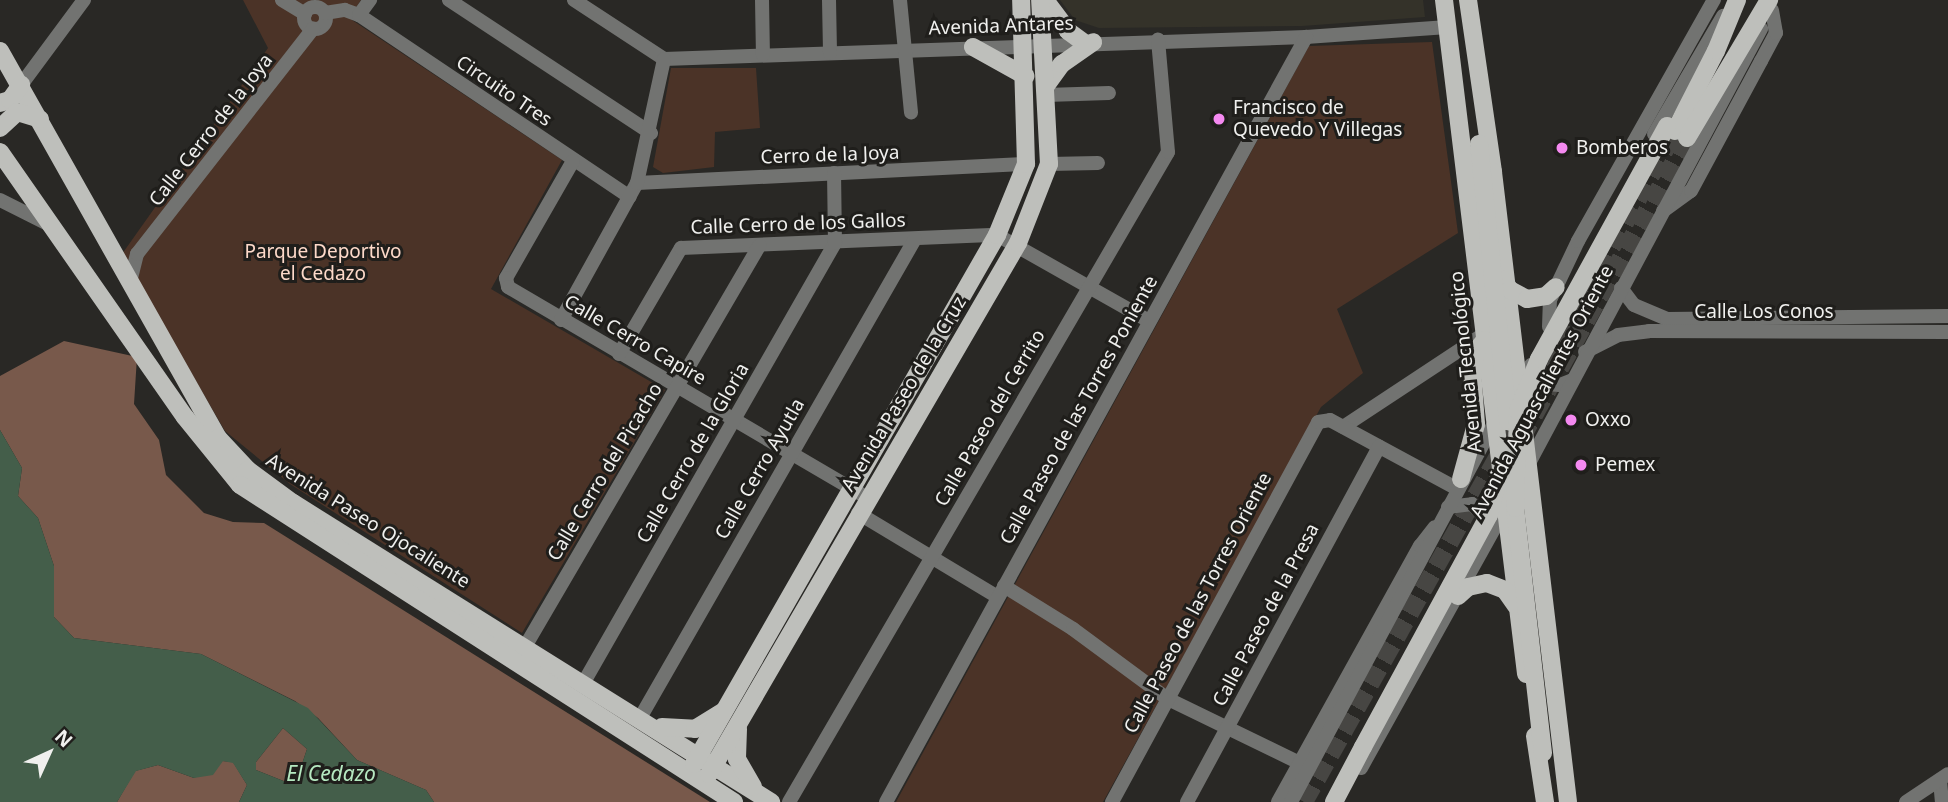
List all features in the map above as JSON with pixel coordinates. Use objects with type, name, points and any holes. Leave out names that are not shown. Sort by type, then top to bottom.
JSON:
[{"type":"main road","name":"Avenida Paseo de la Cruz","points":[[696,778],[852,489],[998,234],[1026,164],[1021,0]]},
{"type":"main road","points":[[1043,0],[1068,31],[1088,42],[1062,64],[1046,91]]},
{"type":"main road","name":"Avenida Paseo de la Cruz","points":[[732,715],[863,506],[1018,243],[1049,164],[1043,0]]},
{"type":"main road","name":"Avenida Tecnológico","points":[[1444,0],[1493,426],[1545,802]]},
{"type":"main road","points":[[1468,0],[1568,802]]},
{"type":"main road","points":[[1676,132],[1733,1]]},
{"type":"main road","points":[[1545,802],[1543,753],[1515,508],[1518,411],[1539,359],[1676,132],[1772,3]]},
{"type":"main road","points":[[973,47],[1025,76]]},
{"type":"main road","name":"Avenida Paseo Ojocaliente","points":[[0,51],[218,438],[248,470],[293,503],[526,645],[765,798]]},
{"type":"main road","points":[[1334,802],[1489,515],[1504,458],[1508,400],[1470,66],[1475,52]]},
{"type":"main road","points":[[1676,132],[1691,75]]},
{"type":"main road","points":[[0,103],[10,100],[21,85]]},
{"type":"main road","points":[[0,128],[17,113],[40,119]]},
{"type":"main road","name":"Avenida Paseo Ojocaliente","points":[[0,152],[185,417],[240,485],[733,802]]},
{"type":"main road","points":[[1502,279],[1515,294],[1527,299],[1540,298],[1556,287]]},
{"type":"main road","points":[[1459,484],[1476,424],[1472,370],[1476,351],[1484,337]]},
{"type":"main road","points":[[1458,596],[1468,587],[1487,583],[1505,590],[1516,607]]},
{"type":"main road","points":[[643,720],[684,732],[732,715],[737,760],[765,798]]},
{"type":"street","points":[[21,85],[84,0]]},
{"type":"street","points":[[282,0],[318,9],[345,10],[359,15],[370,0]]},
{"type":"street","points":[[449,0],[651,133]]},
{"type":"street","points":[[561,320],[637,183],[651,133],[664,59],[574,0]]},
{"type":"street","points":[[762,0],[763,55]]},
{"type":"street","points":[[829,0],[830,53]]},
{"type":"street","points":[[900,0],[911,112]]},
{"type":"street","name":"Avenida Aguascalientes Oriente","points":[[1549,327],[1549,307],[1556,287],[1714,0]]},
{"type":"street","points":[[1704,18],[1733,1]]},
{"type":"street","name":"Avenida Aguascalientes Oriente","points":[[1291,802],[1432,546],[1459,484],[1733,1]]},
{"type":"street","name":"Avenida Aguascalientes Oriente","points":[[1341,802],[1458,596],[1584,353],[1662,212],[1680,202],[1698,179],[1776,33],[1772,3]]},
{"type":"street","name":"Calle Cerro de la Joya","points":[[137,254],[313,29],[322,27],[318,9]]},
{"type":"street","name":"Circuito Tres","points":[[359,15],[630,197]]},
{"type":"street","name":"Avenida Antares","points":[[664,59],[1158,39],[1306,37],[1448,27]]},
{"type":"street","name":"Calle Paseo de las Torres Poniente","points":[[886,802],[1306,37]]},
{"type":"street","name":"Calle Paseo del Cerrito","points":[[789,802],[1168,152],[1158,39]]},
{"type":"street","points":[[1046,91],[1109,93]]},
{"type":"street","name":"Calle Cerro Capire","points":[[573,161],[505,283],[561,320],[852,489],[863,506],[931,557],[1073,629],[1168,699],[1300,763]]},
{"type":"street","points":[[1049,164],[1098,163]]},
{"type":"street","name":"Cerro de la Joya","points":[[637,183],[1026,164]]},
{"type":"street","points":[[834,173],[835,243]]},
{"type":"street","points":[[0,200],[54,226]]},
{"type":"street","points":[[998,234],[1018,243],[1149,321]]},
{"type":"street","name":"Calle Cerro de los Gallos","points":[[619,354],[681,248],[998,234]]},
{"type":"street","name":"Calle Cerro Ayutla","points":[[643,720],[791,453],[915,239]]},
{"type":"street","name":"Calle Cerro de la Gloria","points":[[584,682],[835,243]]},
{"type":"street","name":"Calle Cerro del Picacho","points":[[526,645],[760,245]]},
{"type":"street","points":[[116,258],[137,254],[130,282]]},
{"type":"street","name":"Calle Los Conos","points":[[1621,288],[1634,305],[1667,319],[1942,316]]},
{"type":"street","points":[[1942,316],[1942,331]]},
{"type":"street","name":"Calle Los Conos","points":[[1584,353],[1618,335],[1649,331],[1942,331]]},
{"type":"street","points":[[1459,484],[1343,427],[1484,337]]},
{"type":"street","points":[[1531,357],[1533,372],[1540,381],[1555,386],[1570,381]]},
{"type":"street","name":"Calle Paseo de las Torres Oriente","points":[[1112,802],[1318,422],[1331,419],[1343,427]]},
{"type":"street","name":"Calle Paseo de la Presa","points":[[1187,802],[1379,447]]},
{"type":"street","points":[[1447,510],[1460,503],[1478,506],[1488,519],[1490,535]]},
{"type":"street","name":"Avenida Aguascalientes Oriente","points":[[1278,802],[1420,546],[1447,510]]},
{"type":"street","points":[[1906,802],[1944,777]]},
{"type":"street","points":[[1942,802],[1944,777]]},
{"type":"shaded area","points":[[1060,0],[1423,0],[1425,17],[1302,26],[1099,28],[1075,20]]},
{"type":"shaded area","points":[[64,341],[137,357],[134,404],[159,440],[166,475],[204,513],[233,522],[264,523],[710,802],[434,802],[426,790],[357,760],[318,718],[295,701],[201,654],[74,638],[54,617],[54,566],[38,518],[18,496],[22,468],[0,430],[0,376]]},
{"type":"shaded area","points":[[283,728],[307,749],[300,770],[286,782],[256,770],[256,762]]},
{"type":"shaded area","points":[[222,761],[233,762],[247,785],[239,802],[117,802],[135,771],[158,765],[194,778]]},
{"type":"green space","name":"Parque Deportivo el Cedazo","points":[[243,0],[361,0],[349,18],[562,160],[491,289],[665,390],[522,633],[290,484],[225,431],[122,254],[268,48]]},
{"type":"green space","points":[[1432,42],[1458,233],[1337,309],[1363,373],[1321,407],[1103,802],[896,802],[1309,46]]},
{"type":"green space","points":[[671,68],[756,68],[760,128],[715,132],[714,167],[663,173],[653,167]]},
{"type":"water","name":"El Cedazo","points":[[0,430],[22,468],[18,496],[38,518],[54,566],[54,617],[74,638],[201,654],[308,708],[357,760],[426,790],[434,802],[239,802],[247,785],[233,763],[223,761],[213,775],[194,778],[158,765],[136,771],[117,802],[0,802]],"holes":[[[283,728],[307,749],[300,770],[286,782],[256,770],[256,762]]]},
{"type":"tunnel","points":[[1534,389],[1675,131]]},
{"type":"tunnel","points":[[1521,439],[1687,138]]},
{"type":"tunnel","points":[[1304,802],[1520,417]]},
{"type":"place","name":"Francisco de Quevedo Y Villegas","points":[[1219,119]]},
{"type":"place","name":"Bomberos","points":[[1562,148]]},
{"type":"place","name":"Oxxo","points":[[1571,420]]},
{"type":"place","name":"Pemex","points":[[1581,465]]}]
